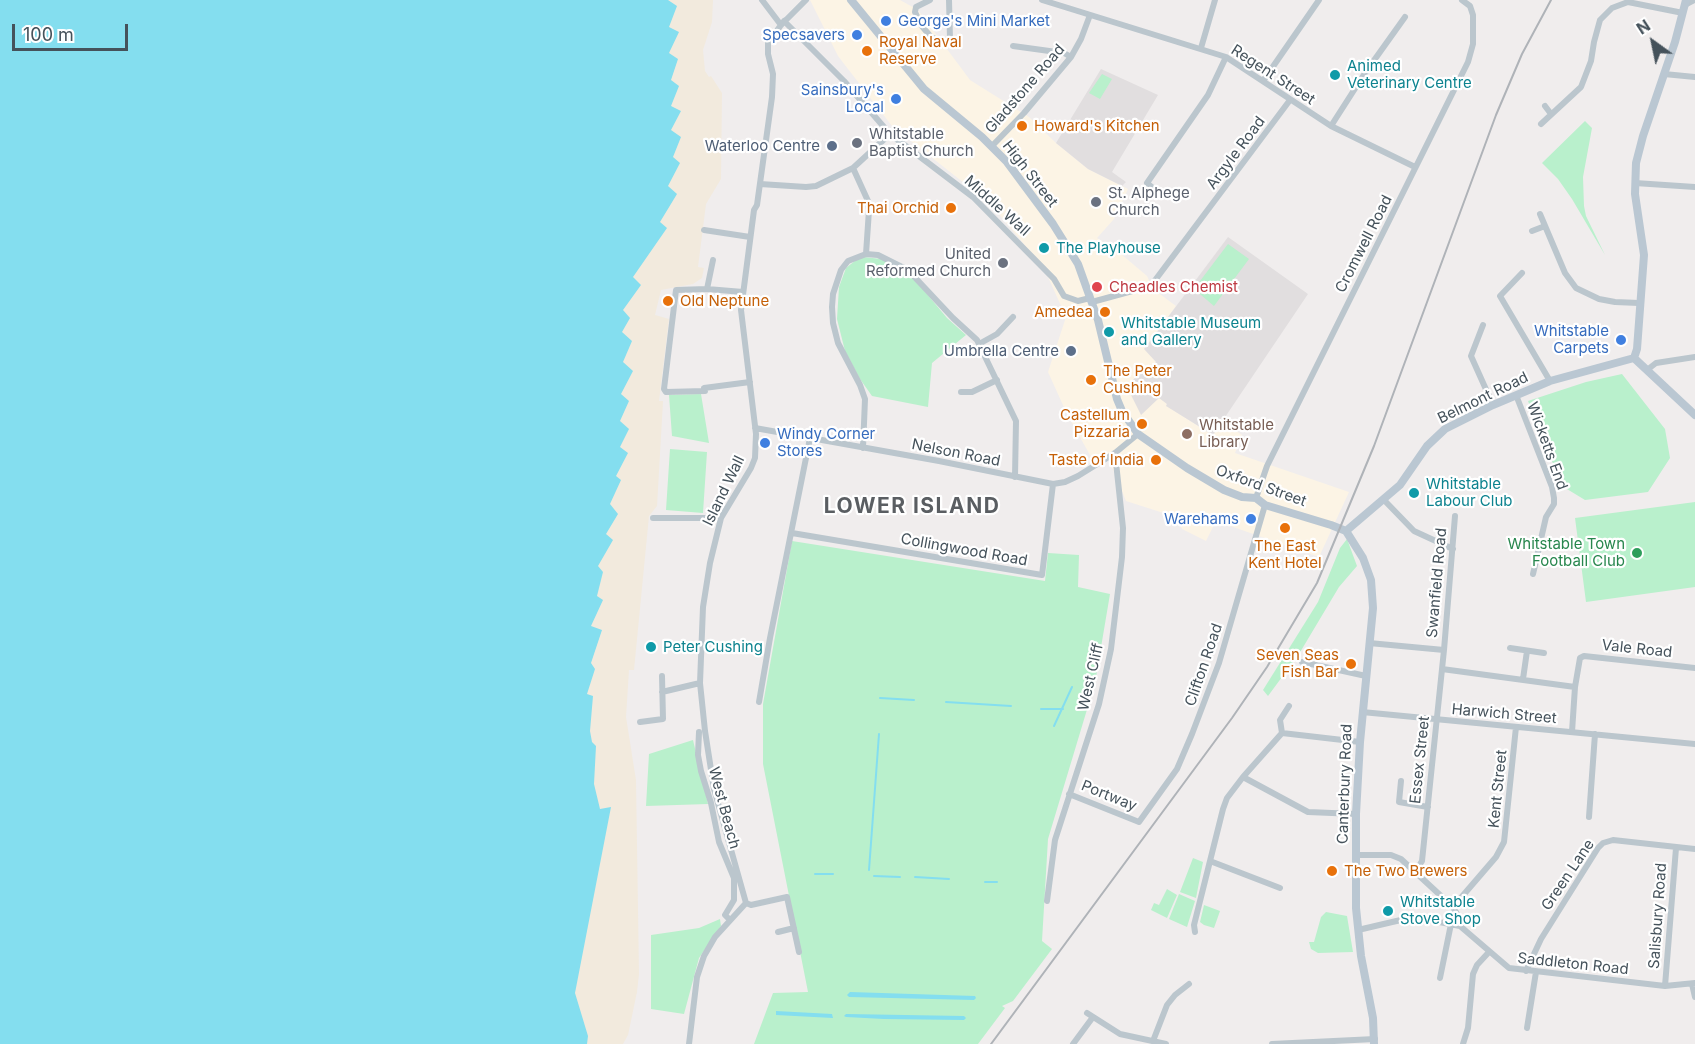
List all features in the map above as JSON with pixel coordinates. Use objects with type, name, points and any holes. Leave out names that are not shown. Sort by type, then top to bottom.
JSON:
[{"type":"main road","name":"High Street","points":[[851,0],[924,88],[992,146],[1021,180],[1071,251],[1091,300]]},
{"type":"main road","points":[[1685,6],[1640,148],[1635,183],[1644,255],[1637,349],[1634,358],[1695,415]]},
{"type":"main road","name":"Oxford Street","points":[[1091,300],[1117,399],[1128,421],[1138,434],[1208,482],[1242,497],[1256,498],[1265,505],[1346,531]]},
{"type":"main road","name":"Belmont Road","points":[[1346,531],[1400,485],[1434,437],[1445,429],[1493,405],[1550,381],[1634,358]]},
{"type":"main road","name":"Canterbury Road","points":[[1346,531],[1363,558],[1371,580],[1373,608],[1360,742],[1356,814],[1356,908],[1374,1042]]},
{"type":"street","name":"Middle Wall","points":[[762,0],[847,85],[890,134],[973,197],[1050,275],[1064,296],[1078,301],[1091,300]]},
{"type":"street","name":"Island Wall","points":[[746,903],[714,789],[705,731],[700,683],[703,607],[710,563],[721,518],[755,458],[755,428],[741,315],[753,210],[757,205],[773,80],[773,68],[767,49],[771,36],[806,0]]},
{"type":"street","points":[[930,0],[916,7],[915,12],[931,37],[942,42],[950,39],[949,0]]},
{"type":"street","name":"Regent Street","points":[[1042,0],[1226,57],[1331,126],[1414,167]]},
{"type":"street","points":[[1201,48],[1215,0]]},
{"type":"street","points":[[1263,81],[1319,0]]},
{"type":"street","name":"Cromwell Road","points":[[1256,498],[1268,466],[1414,167],[1468,62],[1473,34],[1473,3],[1462,0]]},
{"type":"street","points":[[1541,123],[1581,87],[1592,61],[1600,20],[1612,8],[1628,2],[1685,6],[1694,0]]},
{"type":"street","name":"Gladstone Road","points":[[992,146],[1024,113],[1071,57],[1082,39],[1090,15]]},
{"type":"street","points":[[1331,126],[1365,73],[1406,17]]},
{"type":"street","points":[[1013,46],[1064,53],[1071,57]]},
{"type":"street","points":[[1153,188],[1147,183],[1208,95],[1226,57]]},
{"type":"street","points":[[1664,74],[1695,77]]},
{"type":"street","name":"Argyle Road","points":[[1091,300],[1152,284],[1290,100]]},
{"type":"street","points":[[1545,106],[1551,114]]},
{"type":"street","points":[[760,184],[816,186],[853,168],[890,134]]},
{"type":"street","points":[[853,168],[868,201],[866,254]]},
{"type":"street","points":[[1635,183],[1695,187]]},
{"type":"street","points":[[1540,214],[1565,273],[1576,288],[1599,299],[1639,303]]},
{"type":"street","points":[[1532,231],[1545,226]]},
{"type":"street","points":[[705,230],[750,237]]},
{"type":"street","points":[[862,448],[865,399],[838,343],[832,307],[841,270],[848,261],[866,254],[878,255],[908,270],[979,344],[1016,421],[1015,477]]},
{"type":"street","points":[[707,289],[713,260]]},
{"type":"street","points":[[1522,273],[1500,296],[1550,381]]},
{"type":"street","points":[[743,292],[707,289],[676,290],[664,389],[666,393],[705,391],[704,388],[750,382]]},
{"type":"street","points":[[979,344],[997,334],[1013,317]]},
{"type":"street","points":[[1483,325],[1471,356],[1493,405]]},
{"type":"street","points":[[1647,370],[1656,363],[1695,357]]},
{"type":"street","points":[[961,392],[972,392],[997,380]]},
{"type":"street","name":"Wicketts End","points":[[1516,395],[1552,487],[1554,498],[1554,504],[1546,517],[1533,574]]},
{"type":"street","name":"Nelson Road","points":[[755,428],[1053,484],[1078,476],[1115,453],[1138,434]]},
{"type":"street","points":[[759,702],[810,438]]},
{"type":"street","name":"West Cliff","points":[[1047,901],[1052,855],[1069,794],[1099,704],[1113,631],[1122,557],[1123,528],[1115,453]]},
{"type":"street","name":"Collingwood Road","points":[[792,533],[1042,575],[1053,484]]},
{"type":"street","points":[[1384,500],[1414,531],[1453,549]]},
{"type":"street","name":"Clifton Road","points":[[1139,822],[1177,769],[1196,724],[1219,663],[1265,505]]},
{"type":"street","name":"Swanfield Road","points":[[1369,644],[1444,650],[1455,516]]},
{"type":"street","points":[[653,518],[721,518]]},
{"type":"street","points":[[1510,648],[1544,653]]},
{"type":"street","name":"Essex Street","points":[[1416,871],[1422,861],[1444,650]]},
{"type":"street","points":[[1523,679],[1527,651]]},
{"type":"street","name":"Vale Road","points":[[1572,732],[1575,687],[1580,658],[1584,656],[1695,668]]},
{"type":"street","points":[[1302,662],[1366,676]]},
{"type":"street","points":[[1442,669],[1575,687]]},
{"type":"street","points":[[640,722],[663,719],[662,676]]},
{"type":"street","points":[[662,692],[700,683]]},
{"type":"street","points":[[1282,733],[1280,720],[1289,706]]},
{"type":"street","name":"Harwich Street","points":[[1362,712],[1695,744]]},
{"type":"street","name":"Kent Street","points":[[1453,907],[1496,857],[1504,842],[1516,727]]},
{"type":"street","name":"West Beach","points":[[699,732],[698,755],[701,771],[711,803],[719,842],[734,878],[734,900],[726,915],[730,920]]},
{"type":"street","points":[[1282,733],[1360,742]]},
{"type":"street","points":[[1195,932],[1194,925],[1227,798],[1282,733]]},
{"type":"street","points":[[1589,817],[1595,734]]},
{"type":"street","points":[[1243,777],[1308,812],[1356,814]]},
{"type":"street","points":[[1401,782],[1399,802],[1428,807]]},
{"type":"street","name":"Portway","points":[[1069,794],[1139,822]]},
{"type":"street","name":"Green Lane","points":[[1526,971],[1541,939],[1598,848],[1604,843],[1613,840],[1695,849]]},
{"type":"street","name":"Salisbury Road","points":[[1665,986],[1676,848]]},
{"type":"street","points":[[1356,855],[1391,855],[1401,859],[1453,907],[1460,919],[1460,926]]},
{"type":"street","points":[[1210,861],[1280,888]]},
{"type":"street","points":[[689,1044],[700,966],[711,943],[746,903],[751,905],[787,897],[799,952]]},
{"type":"street","name":"Saddleton Road","points":[[1358,930],[1405,919],[1429,920],[1460,926],[1509,968],[1665,986],[1693,984]]},
{"type":"street","points":[[1440,978],[1451,924]]},
{"type":"street","points":[[778,932],[794,928]]},
{"type":"street","points":[[1462,1044],[1468,1028],[1473,974],[1477,965],[1489,952]]},
{"type":"street","points":[[1527,1029],[1536,972]]},
{"type":"street","points":[[1153,1041],[1167,1005],[1175,994],[1189,984]]},
{"type":"street","points":[[1693,984],[1695,997]]},
{"type":"street","points":[[1073,1044],[1090,1015],[1120,1034],[1166,1044]]},
{"type":"street","points":[[1272,1044],[1374,1042]]},
{"type":"shaded area","points":[[810,0],[900,0],[918,10],[970,80],[1029,117],[1088,169],[1128,189],[1114,219],[1097,238],[1147,276],[1153,289],[1176,306],[1145,349],[1156,362],[1167,406],[1212,435],[1222,421],[1242,435],[1235,453],[1349,492],[1319,557],[1216,521],[1206,541],[1182,529],[1176,517],[1126,501],[1107,455],[1095,464],[1067,414],[1048,372],[1066,317],[1044,268],[998,213],[892,126],[838,56]]},
{"type":"shaded area","points":[[1101,69],[1158,95],[1112,172],[1126,182],[1122,186],[1088,169],[1056,143]]},
{"type":"shaded area","points":[[1228,237],[1308,294],[1213,435],[1166,406],[1167,404],[1159,398],[1141,415],[1126,385],[1156,362],[1144,349]]},
{"type":"green space","points":[[1102,74],[1112,79],[1100,99],[1089,93]]},
{"type":"green space","points":[[1585,121],[1592,128],[1583,177],[1584,206],[1586,216],[1605,255],[1572,199],[1558,179],[1542,163]]},
{"type":"green space","points":[[1228,244],[1249,259],[1214,306],[1194,289]]},
{"type":"green space","points":[[864,257],[881,259],[912,276],[947,318],[966,335],[932,363],[928,407],[872,396],[845,351],[837,319],[839,287],[846,268]]},
{"type":"green space","points":[[1622,374],[1665,429],[1670,458],[1648,492],[1585,500],[1562,486],[1528,401],[1586,382]]},
{"type":"green space","points":[[701,394],[709,443],[672,436],[669,395]]},
{"type":"green space","points":[[670,449],[707,452],[703,513],[666,510]]},
{"type":"green space","name":"Whitstable Town Football Club","points":[[1695,502],[1695,587],[1586,602],[1575,518]]},
{"type":"green space","points":[[1347,539],[1357,566],[1339,587],[1299,654],[1268,696],[1263,690],[1318,602],[1340,548]]},
{"type":"green space","points":[[792,541],[1045,581],[1048,553],[1079,555],[1078,587],[1110,594],[1095,683],[1048,839],[1042,941],[1052,949],[1013,1001],[1002,1006],[1005,1008],[978,1044],[754,1044],[773,993],[808,992],[763,764],[763,704]]},
{"type":"green space","points":[[693,740],[708,804],[646,806],[649,754]]},
{"type":"green space","points":[[1193,858],[1203,862],[1196,898],[1180,892]]},
{"type":"green space","points":[[1167,889],[1177,895],[1167,918],[1151,910],[1154,903],[1159,905]]},
{"type":"green space","points":[[1179,894],[1195,901],[1187,927],[1169,919]]},
{"type":"green space","points":[[1204,905],[1220,911],[1214,928],[1200,922]]},
{"type":"green space","points":[[1326,912],[1347,916],[1353,952],[1318,953],[1311,949],[1309,942],[1314,942],[1321,917]]},
{"type":"green space","points":[[720,919],[721,926],[699,958],[684,1014],[651,1009],[651,935],[699,928]]},
{"type":"sand","points":[[646,0],[713,0],[712,22],[703,50],[705,71],[722,93],[721,179],[706,204],[698,267],[704,268],[702,278],[693,284],[661,290],[655,315],[669,319],[659,401],[663,401],[657,506],[649,516],[634,670],[629,670],[626,717],[636,780],[639,974],[637,992],[628,1035],[623,1044],[567,1044],[566,734]]},
{"type":"water","points":[[0,0],[668,0],[677,6],[669,27],[679,32],[669,53],[678,59],[671,80],[679,86],[671,106],[681,111],[671,130],[681,137],[673,157],[680,163],[668,186],[677,194],[660,222],[667,228],[633,277],[641,285],[623,310],[630,318],[622,332],[632,341],[623,362],[633,371],[621,394],[629,401],[620,421],[629,429],[620,447],[628,453],[616,476],[621,480],[610,504],[618,514],[606,534],[613,540],[598,566],[603,572],[597,596],[603,600],[591,626],[602,630],[591,663],[595,669],[587,694],[593,696],[590,731],[592,742],[596,746],[594,784],[600,809],[611,807],[575,993],[588,1036],[587,1044],[0,1044]]},
{"type":"water","points":[[850,992],[975,996],[976,998],[974,1000],[849,997],[847,995]]},
{"type":"water","points":[[776,1011],[832,1014],[833,1018],[776,1015]]},
{"type":"water","points":[[846,1014],[964,1016],[966,1018],[964,1020],[884,1019],[846,1017],[844,1016]]},
{"type":"waterway","points":[[1054,726],[1072,687]]},
{"type":"waterway","points":[[880,698],[914,700]]},
{"type":"waterway","points":[[946,702],[1011,706]]},
{"type":"waterway","points":[[1041,709],[1063,709]]},
{"type":"waterway","points":[[869,870],[879,734]]},
{"type":"waterway","points":[[815,874],[833,874]]},
{"type":"waterway","points":[[874,876],[900,877]]},
{"type":"waterway","points":[[915,877],[949,879]]},
{"type":"waterway","points":[[985,882],[997,882]]},
{"type":"railway","points":[[991,1044],[1232,718],[1267,667],[1317,583],[1374,446],[1496,115],[1522,54],[1551,0]]},
{"type":"place","name":"George's Mini Market","points":[[886,21]]},
{"type":"place","name":"Specsavers","points":[[857,35]]},
{"type":"place","name":"Royal Naval Reserve","points":[[867,51]]},
{"type":"place","name":"Animed Veterinary Centre","points":[[1335,75]]},
{"type":"place","name":"Sainsbury's Local","points":[[896,99]]},
{"type":"place","name":"Howard's Kitchen","points":[[1022,126]]},
{"type":"place","name":"Whitstable Baptist Church","points":[[857,143]]},
{"type":"place","name":"Waterloo Centre","points":[[832,146]]},
{"type":"place","name":"St. Alphege Church","points":[[1096,202]]},
{"type":"place","name":"Thai Orchid","points":[[951,208]]},
{"type":"place","name":"The Playhouse","points":[[1044,248]]},
{"type":"place","name":"United Reformed Church","points":[[1003,263]]},
{"type":"place","name":"Cheadles Chemist","points":[[1097,287]]},
{"type":"place","name":"Old Neptune","points":[[668,301]]},
{"type":"place","name":"Amedea","points":[[1105,312]]},
{"type":"place","name":"Whitstable Museum and Gallery","points":[[1109,332]]},
{"type":"place","name":"Whitstable Carpets","points":[[1621,340]]},
{"type":"place","name":"Umbrella Centre","points":[[1071,351]]},
{"type":"place","name":"The Peter Cushing","points":[[1091,380]]},
{"type":"place","name":"Castellum Pizzaria","points":[[1142,424]]},
{"type":"place","name":"Whitstable Library","points":[[1187,434]]},
{"type":"place","name":"Windy Corner Stores","points":[[765,443]]},
{"type":"place","name":"Taste of India","points":[[1156,460]]},
{"type":"place","name":"Whitstable Labour Club","points":[[1414,493]]},
{"type":"place","name":"Warehams","points":[[1251,519]]},
{"type":"place","name":"The East Kent Hotel","points":[[1285,528]]},
{"type":"place","name":"Whitstable Town Football Club","points":[[1637,553]]},
{"type":"place","name":"Peter Cushing","points":[[651,647]]},
{"type":"place","name":"Seven Seas Fish Bar","points":[[1351,664]]},
{"type":"place","name":"The Two Brewers","points":[[1332,871]]},
{"type":"place","name":"Whitstable Stove Shop","points":[[1388,911]]},
{"type":"district","name":"LOWER ISLAND","points":[[912,507]]}]
